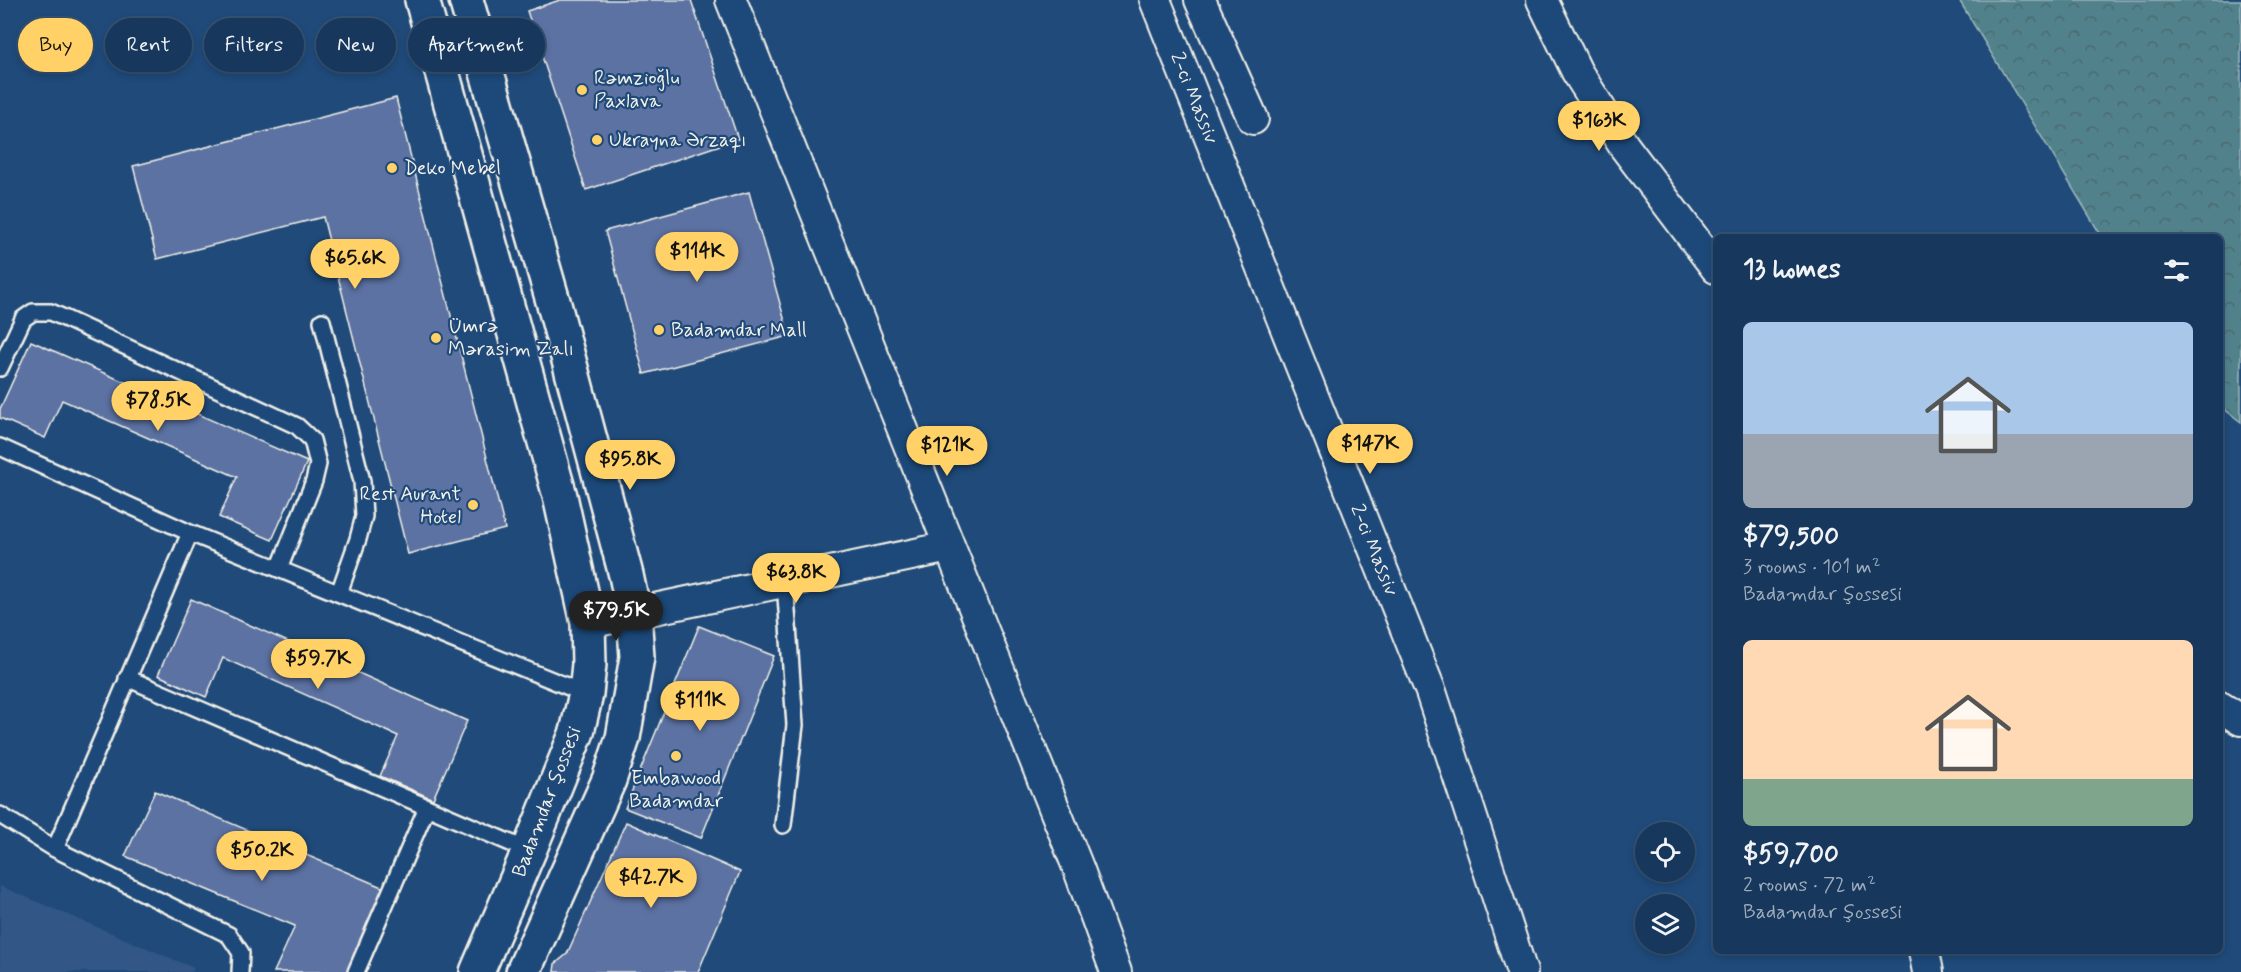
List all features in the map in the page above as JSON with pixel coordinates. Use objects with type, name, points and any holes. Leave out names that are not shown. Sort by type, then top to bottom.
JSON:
[{"type":"main road","name":"Badamdar şossesi","points":[[422,0],[557,485],[588,623],[589,664],[586,694],[573,742],[477,972]]},
{"type":"main road","points":[[466,0],[555,308],[626,575],[634,613],[637,657],[623,738],[609,780],[523,972]]},
{"type":"street","points":[[731,0],[1079,870],[1116,972]]},
{"type":"street","name":"2-ci Massiv","points":[[1155,0],[1431,692],[1522,972]]},
{"type":"street","points":[[1200,0],[1254,119]]},
{"type":"street","points":[[1542,0],[1577,72],[1624,146],[1713,264]]},
{"type":"street","points":[[588,623],[949,547]]},
{"type":"street","points":[[2223,709],[2241,720]]},
{"type":"street","points":[[1925,954],[1928,972]]},
{"type":"lane","points":[[0,368],[23,319],[33,312],[51,312],[297,426],[312,440],[318,464],[314,482],[279,569]]},
{"type":"lane","points":[[322,321],[363,492],[364,516],[339,593]]},
{"type":"lane","points":[[0,447],[190,533],[586,694]]},
{"type":"lane","points":[[55,849],[126,678],[190,533]]},
{"type":"lane","points":[[783,825],[795,725],[785,582]]},
{"type":"lane","points":[[126,678],[529,851]]},
{"type":"lane","points":[[356,972],[427,807]]},
{"type":"lane","points":[[0,814],[55,849],[229,935],[241,953],[240,972]]},
{"type":"shaded area","points":[[0,886],[194,968],[192,972],[0,972]]},
{"type":"green space","points":[[1959,0],[2241,0],[2241,422],[2223,408],[2223,234],[2100,234]]},
{"type":"building","points":[[560,0],[691,0],[738,139],[586,190],[545,66],[545,18],[529,18],[527,11]]},
{"type":"building","points":[[396,98],[505,529],[408,554],[323,217],[157,259],[133,166]]},
{"type":"building","points":[[749,192],[789,336],[644,374],[605,231]]},
{"type":"building","points":[[31,341],[307,462],[272,540],[219,517],[237,477],[62,400],[45,438],[0,418],[0,409]]},
{"type":"building","points":[[191,599],[467,721],[433,799],[380,776],[398,736],[223,658],[206,697],[158,675]]},
{"type":"building","points":[[699,626],[774,656],[701,838],[625,808]]},
{"type":"building","points":[[155,791],[384,888],[348,972],[274,972],[295,926],[125,856]]},
{"type":"building","points":[[626,822],[740,872],[698,972],[554,972],[555,964],[567,954]]},
{"type":"place","name":"Rəmzioğlu Paxlava","points":[[582,90]]},
{"type":"place","name":"Ukrayna Ərzaqı","points":[[597,140]]},
{"type":"place","name":"Deko Mebel","points":[[392,168]]},
{"type":"place","name":"Badamdar Mall","points":[[659,330]]},
{"type":"place","name":"Ümrə Mərasim Zalı","points":[[436,338]]},
{"type":"place","name":"Rest Aurant Hotel","points":[[473,505]]},
{"type":"place","name":"Embawood Badamdar","points":[[676,756]]}]
